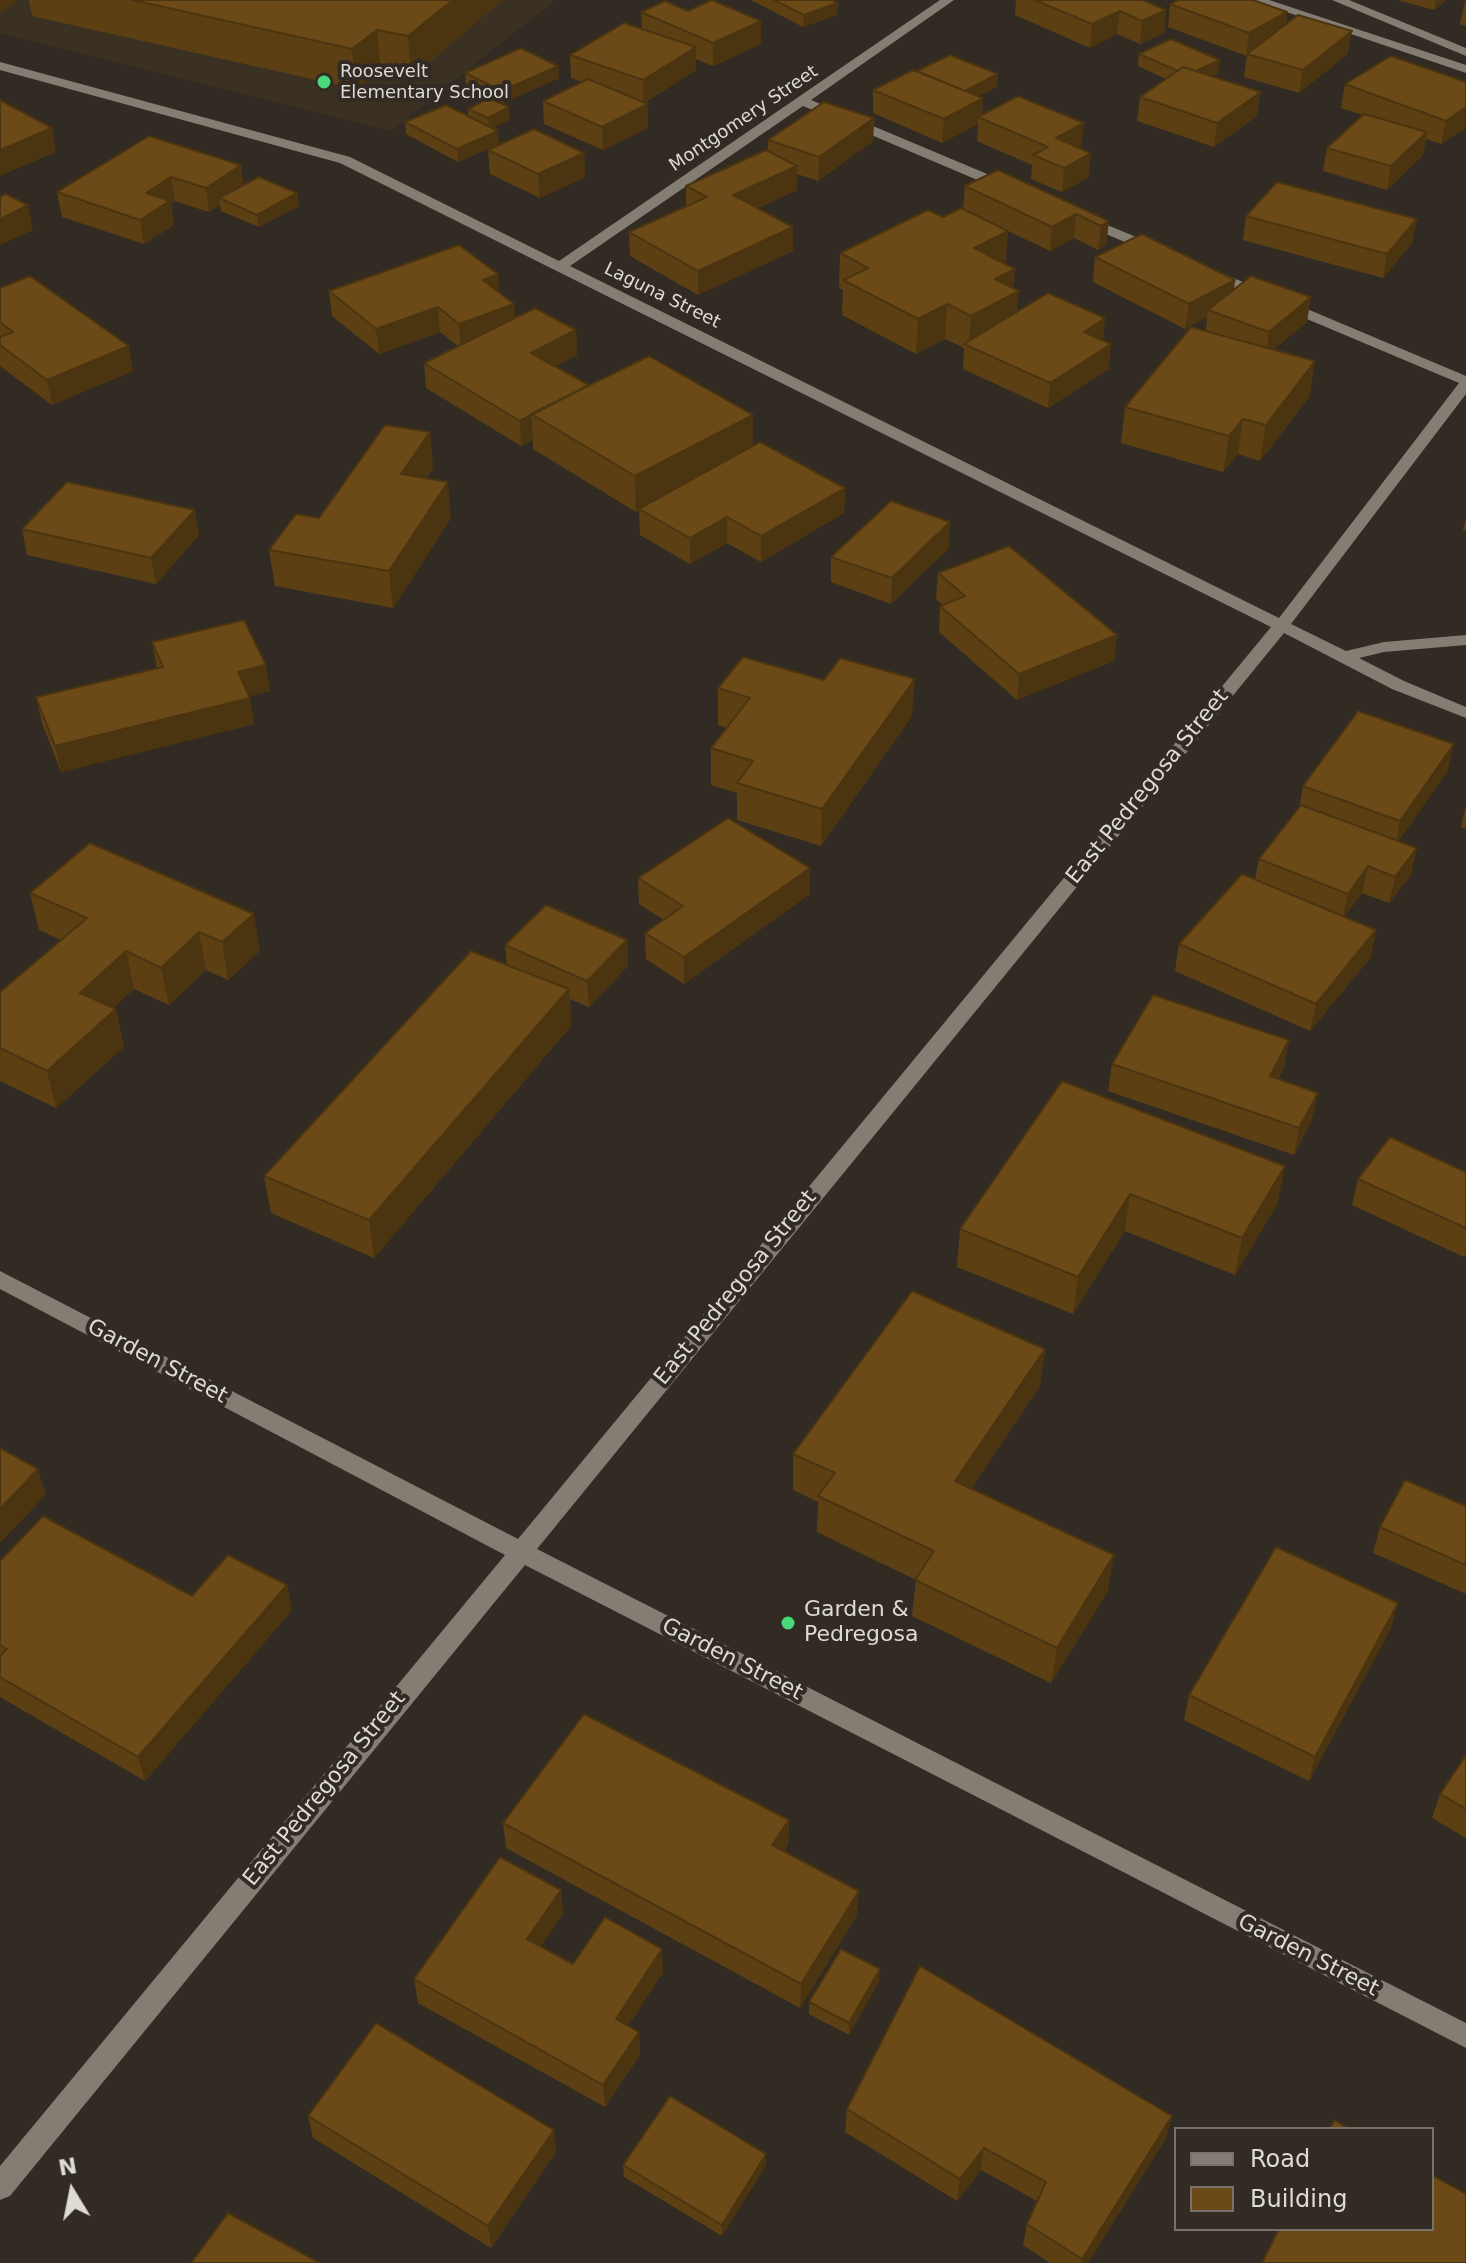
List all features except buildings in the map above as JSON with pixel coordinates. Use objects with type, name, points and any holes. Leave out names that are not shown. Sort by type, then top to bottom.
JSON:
[{"type":"street","name":"Montgomery Street","points":[[560,267],[948,0]]},
{"type":"street","points":[[1257,0],[1466,69]]},
{"type":"street","points":[[1338,0],[1466,52]]},
{"type":"street","name":"Laguna Street","points":[[0,66],[345,160],[1344,657]]},
{"type":"street","points":[[803,101],[1024,194]]},
{"type":"street","points":[[1068,213],[1172,257]]},
{"type":"street","points":[[1201,269],[1466,383]]},
{"type":"street","name":"East Pedregosa Street","points":[[0,2187],[1281,626],[1466,383]]},
{"type":"street","points":[[1344,657],[1384,647],[1466,640]]},
{"type":"street","points":[[1344,657],[1410,690],[1466,713]]},
{"type":"street","name":"Garden Street","points":[[0,1279],[519,1551],[1466,2036]]},
{"type":"shaded area","name":"Roosevelt Elementary School","points":[[0,0],[556,0],[391,131],[0,33]]},
{"type":"place","name":"Roosevelt Elementary School","points":[[324,82]]},
{"type":"place","name":"Garden & Pedregosa","points":[[788,1623]]}]
